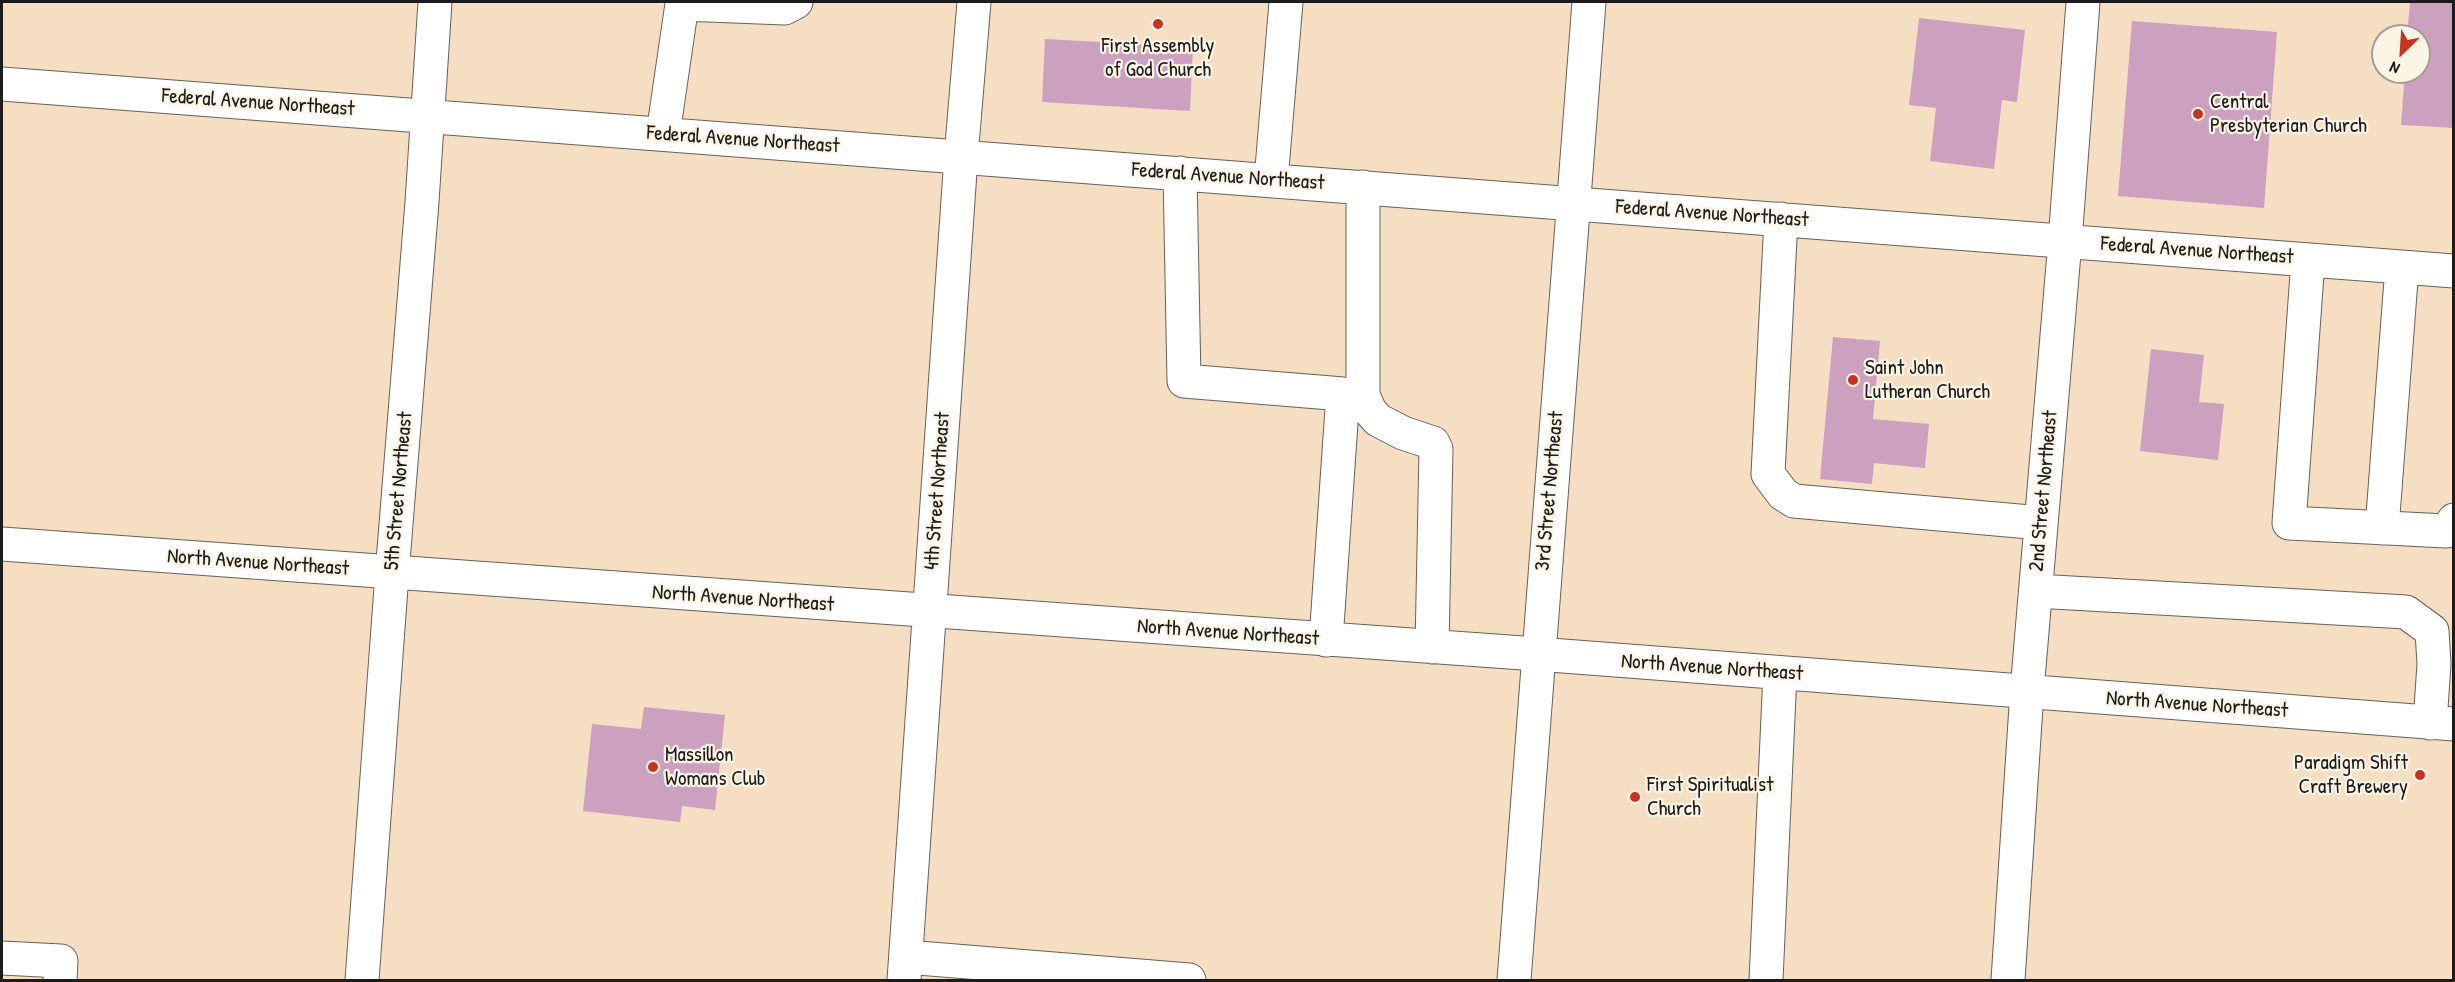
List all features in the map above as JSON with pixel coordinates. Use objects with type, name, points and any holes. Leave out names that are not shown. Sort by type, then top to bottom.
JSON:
[{"type":"street","name":"5th Street Northeast","points":[[362,981],[422,201],[435,2]]},
{"type":"street","points":[[663,134],[671,3],[785,8],[796,2]]},
{"type":"street","name":"4th Street Northeast","points":[[905,969],[961,157],[974,2]]},
{"type":"street","points":[[1271,180],[1286,2]]},
{"type":"street","name":"3rd Street Northeast","points":[[1514,981],[1589,2]]},
{"type":"street","name":"2nd Street Northeast","points":[[2008,981],[2027,691],[2083,2]]},
{"type":"street","name":"Federal Avenue Northeast","points":[[2,84],[2454,271]]},
{"type":"street","points":[[1180,173],[1184,381],[1353,395],[1378,420],[1403,433],[1433,443],[1436,449],[1432,647]]},
{"type":"street","points":[[1326,640],[1353,395],[1363,187]]},
{"type":"street","points":[[1781,219],[1768,474],[1783,494],[1794,501],[2041,523]]},
{"type":"street","points":[[2308,260],[2289,523],[2382,528],[2450,525]]},
{"type":"street","points":[[2382,528],[2402,267]]},
{"type":"street","name":"North Avenue Northeast","points":[[2,544],[1538,654],[2442,724]]},
{"type":"street","points":[[2036,591],[2406,612],[2432,631],[2442,724]]},
{"type":"street","points":[[1766,981],[1780,673]]},
{"type":"street","points":[[2,958],[61,961],[60,981]]},
{"type":"street","points":[[905,969],[1189,981]]},
{"type":"building","points":[[2410,2],[2454,2],[2454,128],[2401,125],[2404,84],[2431,84],[2431,24],[2408,24]]},
{"type":"building","points":[[1919,18],[2025,30],[2017,102],[2002,100],[1994,169],[1930,161],[1936,108],[1909,105]]},
{"type":"building","name":"Central Presbyterian Church","points":[[2132,21],[2277,32],[2264,208],[2118,196]]},
{"type":"building","points":[[1045,39],[1193,47],[1190,111],[1042,102]]},
{"type":"building","name":"Saint John Lutheran Church","points":[[1833,337],[1880,341],[1873,419],[1929,424],[1925,468],[1874,463],[1872,484],[1820,479]]},
{"type":"building","points":[[2151,349],[2204,355],[2199,402],[2224,404],[2218,460],[2140,451]]},
{"type":"building","name":"Massillon Womans Club","points":[[644,707],[725,715],[715,810],[682,806],[680,822],[583,811],[592,724],[641,729]]},
{"type":"place","name":"First Assembly of God Church","points":[[1158,24]]},
{"type":"place","name":"Central Presbyterian Church","points":[[2198,114]]},
{"type":"place","name":"Saint John Lutheran Church","points":[[1853,380]]},
{"type":"place","name":"Massillon Womans Club","points":[[653,767]]},
{"type":"place","name":"Paradigm Shift Craft Brewery","points":[[2420,775]]},
{"type":"place","name":"First Spiritualist Church","points":[[1635,797]]}]
